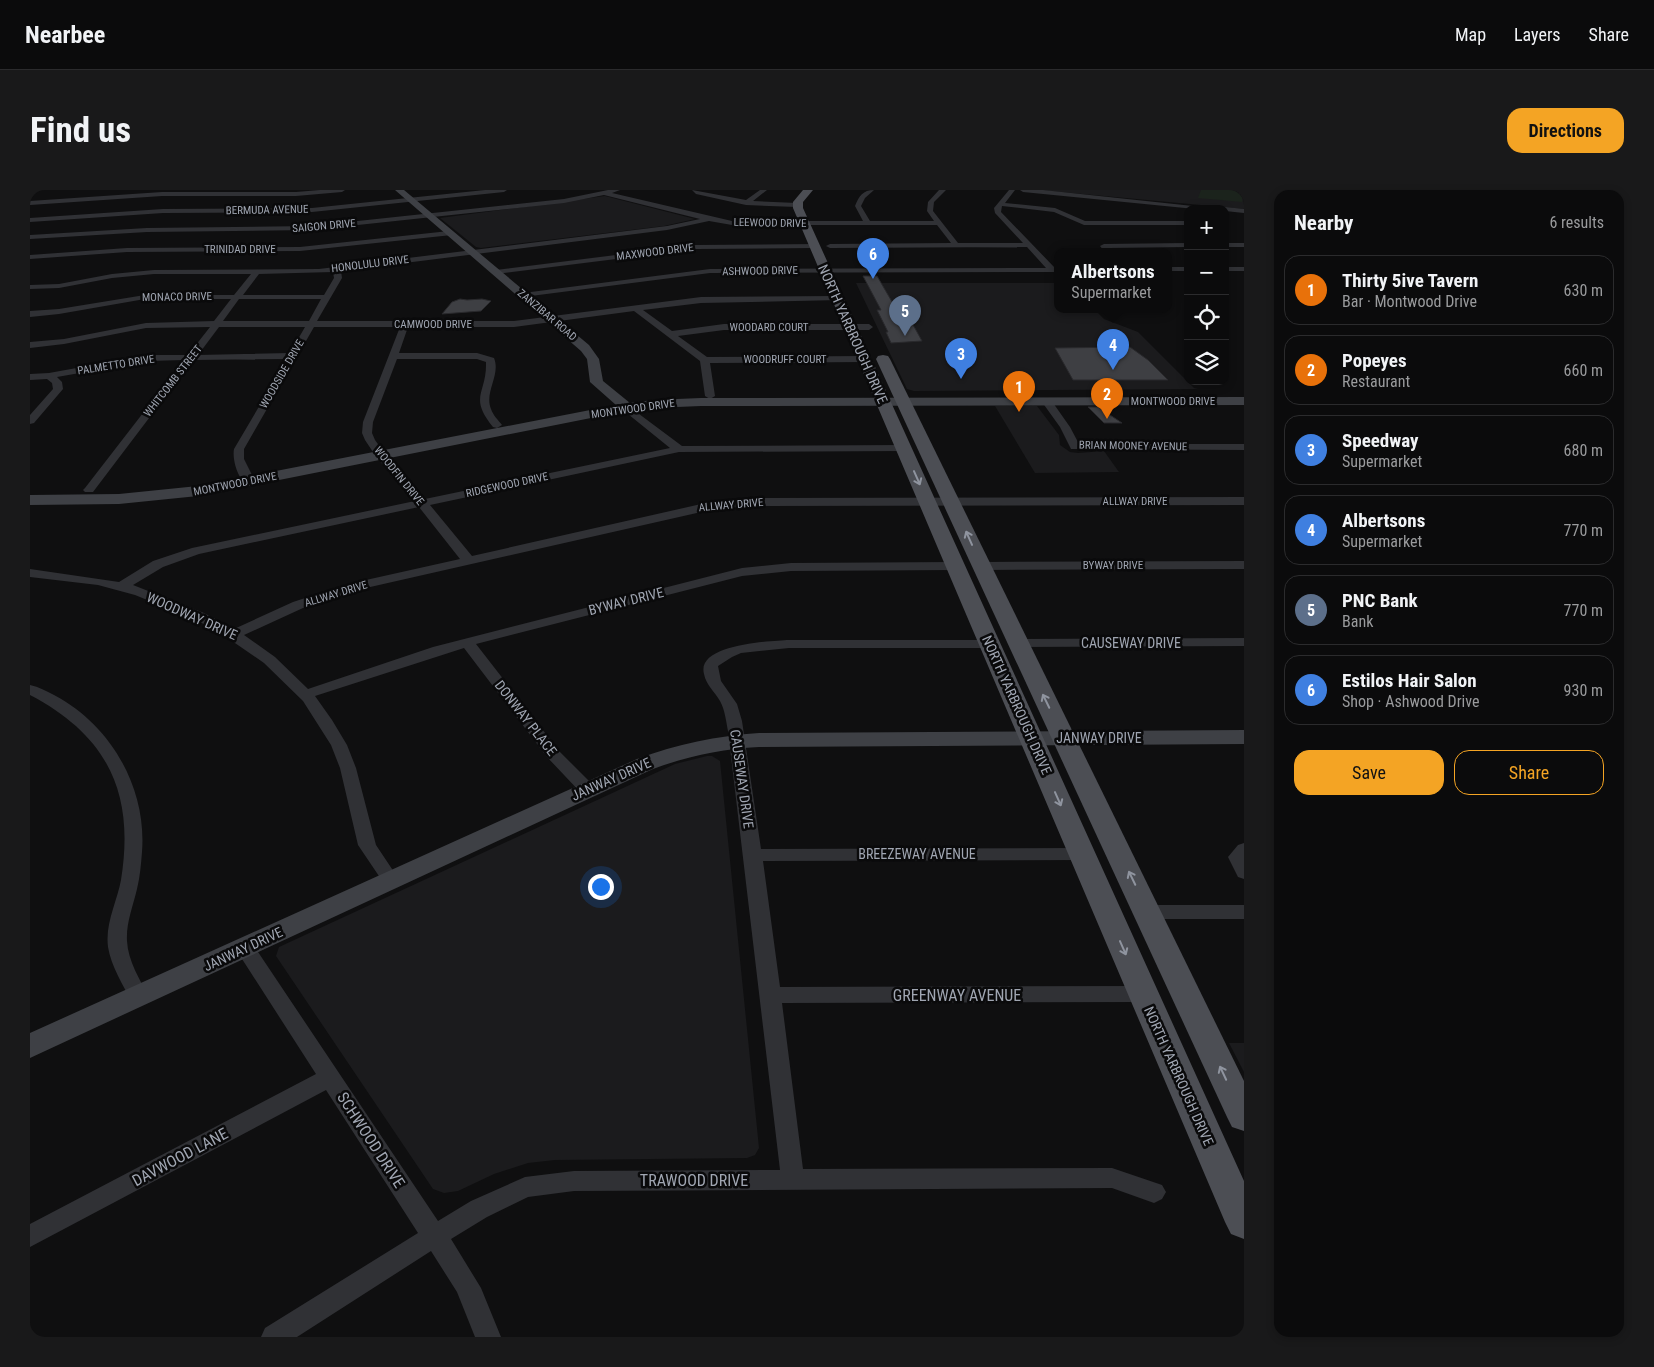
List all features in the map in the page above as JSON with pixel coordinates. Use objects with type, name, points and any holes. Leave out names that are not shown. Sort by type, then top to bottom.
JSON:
[{"type":"main road","name":"ZANZIBAR ROAD","points":[[399,190],[590,352],[594,359],[598,382],[623,404]]},
{"type":"main road","name":"NORTH YARBROUGH DRIVE","points":[[814,191],[797,205],[804,224],[864,359],[892,399],[939,502],[955,566],[1143,994],[1234,1177],[1244,1222]]},
{"type":"main road","name":"NORTH YARBROUGH DRIVE","points":[[814,191],[812,205],[844,276]]},
{"type":"main road","name":"NORTH YARBROUGH DRIVE","points":[[862,313],[873,335],[904,448],[982,566],[1244,1117]]},
{"type":"main road","name":"MONTWOOD DRIVE","points":[[30,491],[171,486],[246,477],[623,404],[1244,394]]},
{"type":"main road","name":"MONTWOOD DRIVE","points":[[378,452],[497,424],[667,397],[710,396],[1047,402],[1244,401]]},
{"type":"main road","name":"MONTWOOD DRIVE","points":[[30,500],[148,497],[198,491],[246,477]]},
{"type":"main road","name":"JANWAY DRIVE","points":[[30,1046],[670,753],[736,741],[1244,737]]},
{"type":"street","points":[[30,203],[162,194],[288,194],[342,190]]},
{"type":"street","name":"BERMUDA AVENUE","points":[[30,220],[155,211],[303,210],[504,190]]},
{"type":"street","name":"SAIGON DRIVE","points":[[30,237],[147,230],[311,228],[552,202],[617,190]]},
{"type":"street","points":[[696,190],[695,192],[698,193],[746,203],[797,205]]},
{"type":"street","points":[[746,203],[764,190]]},
{"type":"street","points":[[868,224],[858,206],[862,197],[871,190]]},
{"type":"street","points":[[943,190],[929,205],[930,211],[956,245]]},
{"type":"street","points":[[1012,190],[1000,204],[998,212],[1054,269]]},
{"type":"street","points":[[1023,190],[1184,207]]},
{"type":"street","name":"LEEWOOD DRIVE","points":[[605,193],[709,219],[745,223],[939,223]]},
{"type":"street","points":[[1000,204],[1060,212],[1084,223],[1184,223]]},
{"type":"street","points":[[1229,209],[1244,211]]},
{"type":"street","name":"HONOLULU DRIVE","points":[[30,287],[72,284],[141,273],[335,269],[682,226],[709,219]]},
{"type":"street","name":"TRINIDAD DRIVE","points":[[30,257],[127,250],[309,248],[449,233]]},
{"type":"street","points":[[830,246],[1029,245]]},
{"type":"street","points":[[1106,248],[1104,246],[1184,245]]},
{"type":"street","points":[[1229,245],[1244,245]]},
{"type":"street","name":"MAXWOOD DRIVE","points":[[496,272],[696,247],[814,246]]},
{"type":"street","name":"WOODSIDE DRIVE","points":[[246,477],[238,459],[239,449],[338,278],[338,272],[335,269]]},
{"type":"street","points":[[1229,269],[1244,269]]},
{"type":"street","name":"ASHWOOD DRIVE","points":[[523,295],[696,272],[825,270],[844,276],[1054,270]]},
{"type":"street","name":"WHITCOMB STREET","points":[[89,490],[256,272]]},
{"type":"street","name":"MONACO DRIVE","points":[[30,314],[63,312],[107,302],[145,297],[326,297]]},
{"type":"street","name":"CAMWOOD DRIVE","points":[[30,345],[67,342],[149,325],[514,324],[717,299],[837,298]]},
{"type":"street","points":[[635,308],[705,360],[710,396]]},
{"type":"street","name":"WOODFIN DRIVE","points":[[405,324],[368,422],[367,433],[378,452],[406,483],[468,560]]},
{"type":"street","name":"WOODARD COURT","points":[[670,334],[724,327],[850,327],[873,335]]},
{"type":"street","name":"PALMETTO DRIVE","points":[[30,377],[49,376],[135,360],[192,357],[292,356]]},
{"type":"street","points":[[393,356],[477,356],[491,360],[488,383],[483,400],[488,416],[497,424]]},
{"type":"street","name":"WOODRUFF COURT","points":[[705,360],[864,359]]},
{"type":"street","points":[[30,421],[58,390],[57,382],[49,376]]},
{"type":"street","name":"BRIAN MOONEY AVENUE","points":[[1047,402],[1065,427],[1075,447],[1244,447]]},
{"type":"street","name":"ZANZIBAR ROAD","points":[[623,404],[679,449]]},
{"type":"street","name":"RIDGEWOOD DRIVE","points":[[122,586],[146,570],[184,555],[679,449],[904,448]]},
{"type":"street","name":"ALLWAY DRIVE","points":[[236,634],[298,605],[334,592],[710,506],[747,502],[1244,500]]},
{"type":"street","name":"BYWAY DRIVE","points":[[982,566],[1244,565]]},
{"type":"street","name":"BYWAY DRIVE","points":[[307,694],[417,656],[701,582],[756,570],[805,566],[955,566]]},
{"type":"street","name":"WOODWAY DRIVE","points":[[30,573],[122,586],[180,608],[236,634],[274,661],[307,694],[323,716],[340,746],[351,774],[365,840],[391,881]]},
{"type":"street","name":"CAUSEWAY DRIVE","points":[[1018,643],[1244,642]]},
{"type":"street","name":"DONWAY PLACE","points":[[468,643],[553,754],[588,790]]},
{"type":"street","name":"CAUSEWAY DRIVE","points":[[793,1180],[753,854],[732,713],[728,702],[711,677],[710,671],[713,663],[728,654],[760,647],[789,644],[990,644]]},
{"type":"street","points":[[30,689],[58,704],[92,732],[107,749],[125,782],[132,803],[135,826],[134,856],[130,884],[120,915],[118,947],[124,968],[139,997]]},
{"type":"street","points":[[1244,848],[1238,854],[1237,861],[1244,874]]},
{"type":"street","name":"BREEZEWAY AVENUE","points":[[753,854],[1082,854]]},
{"type":"street","points":[[1148,912],[1244,912]]},
{"type":"street","name":"SCHWOOD DRIVE","points":[[245,948],[434,1236],[452,1258],[469,1288],[488,1337]]},
{"type":"street","name":"GREENWAY AVENUE","points":[[770,995],[1143,994]]},
{"type":"street","name":"DAVWOOD LANE","points":[[30,1236],[330,1078]]},
{"type":"street","name":"TRAWOOD DRIVE","points":[[274,1337],[479,1209],[525,1188],[558,1182],[1112,1178],[1154,1192]]},
{"type":"shaded area","points":[[1039,190],[1244,190],[1244,209],[1229,208],[1229,205],[1201,205]]},
{"type":"shaded area","points":[[1201,190],[1244,190],[1242,202],[1198,198]]},
{"type":"shaded area","points":[[605,196],[695,219],[664,226],[481,248],[476,247],[440,218]]},
{"type":"shaded area","points":[[856,283],[1054,283],[1054,313],[1098,313],[1104,319],[1138,332],[1184,378],[1184,385],[1191,385],[1198,389],[914,391],[907,389]]},
{"type":"shaded area","points":[[995,406],[1037,406],[1059,435],[1060,445],[1070,452],[1104,451],[1119,472],[1035,473]]},
{"type":"shaded area","points":[[712,756],[720,761],[759,1148],[755,1155],[747,1158],[555,1160],[528,1163],[494,1174],[458,1191],[444,1193],[433,1189],[276,956],[279,947],[675,764]]},
{"type":"shaded area","points":[[1229,1043],[1244,1043],[1244,1072]]},
{"type":"building","points":[[863,276],[877,276],[898,312],[906,312],[922,341],[891,343],[886,332],[888,332],[877,310],[881,310]]},
{"type":"building","points":[[460,299],[491,301],[481,311],[442,314],[452,302]]},
{"type":"building","points":[[1130,347],[1148,360],[1168,380],[1073,380],[1055,348]]},
{"type":"building","points":[[1088,407],[1098,407],[1122,423],[1104,423]]},
{"type":"place","name":"Estilos Hair Salon","points":[[873,279]]},
{"type":"place","name":"PNC Bank","points":[[905,336]]},
{"type":"place","name":"Albertsons","points":[[1113,370]]},
{"type":"place","name":"Speedway","points":[[961,379]]},
{"type":"place","name":"Thirty 5ive Tavern","points":[[1019,412]]},
{"type":"place","name":"Popeyes","points":[[1107,419]]}]
